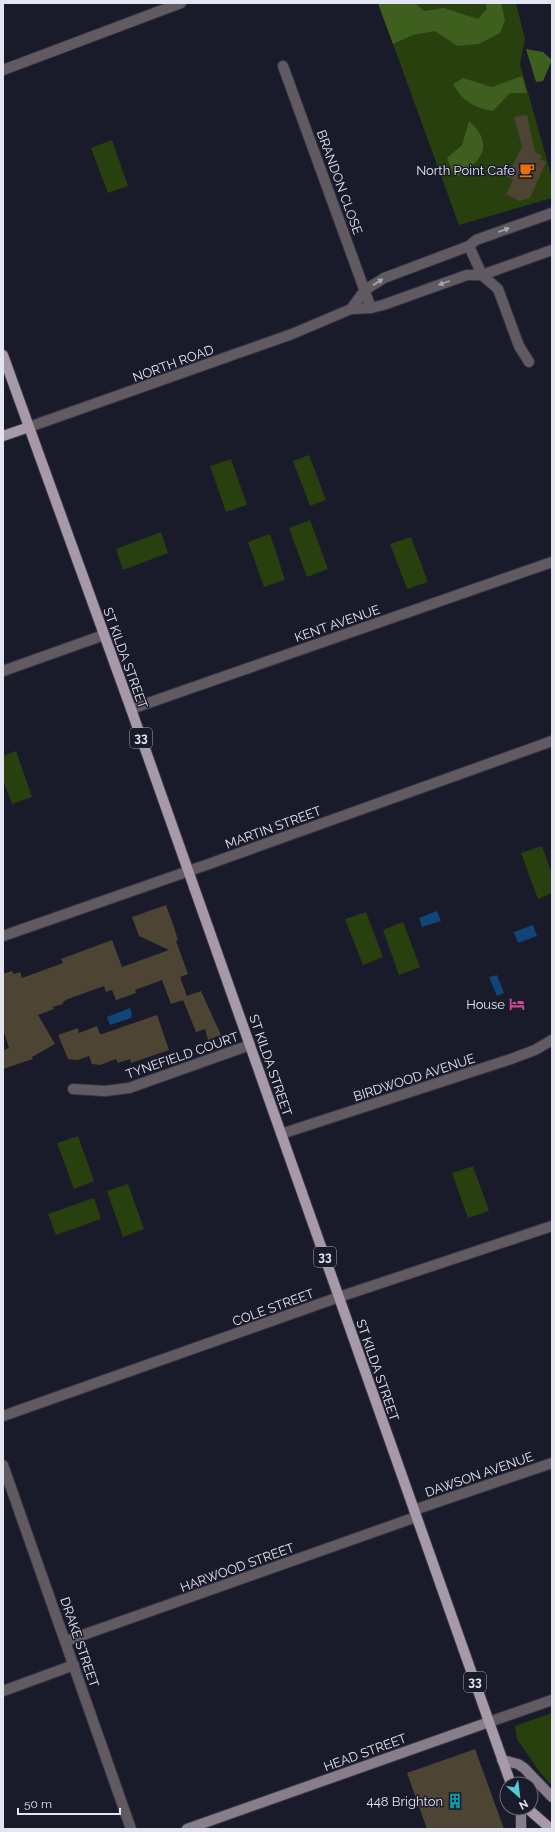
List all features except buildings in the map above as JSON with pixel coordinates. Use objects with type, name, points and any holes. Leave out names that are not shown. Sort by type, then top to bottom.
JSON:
[{"type":"main road","name":"ST KILDA STREET","points":[[3,355],[131,709],[508,1776]]},
{"type":"main road","name":"NORTH ROAD","points":[[3,436],[29,427]]},
{"type":"main road","points":[[536,1816],[551,1829]]},
{"type":"street","points":[[3,70],[181,3]]},
{"type":"street","name":"BRANDON CLOSE","points":[[283,66],[371,308]]},
{"type":"street","name":"NORTH ROAD","points":[[351,308],[365,290],[384,278],[469,246],[476,240],[552,213]]},
{"type":"street","points":[[469,246],[482,274],[498,289],[519,346],[529,362]]},
{"type":"street","name":"NORTH ROAD","points":[[29,427],[292,334],[351,308],[371,308],[383,305],[468,275],[482,274],[552,250]]},
{"type":"street","name":"KENT AVENUE","points":[[131,709],[552,562]]},
{"type":"street","points":[[3,671],[104,635]]},
{"type":"street","name":"MARTIN STREET","points":[[3,936],[188,872],[552,741]]},
{"type":"street","name":"BIRDWOOD AVENUE","points":[[281,1134],[511,1059],[535,1050],[552,1040]]},
{"type":"street","name":"TYNEFIELD COURT","points":[[73,1089],[105,1091],[129,1088],[250,1045]]},
{"type":"street","name":"COLE STREET","points":[[3,1416],[339,1297],[552,1226]]},
{"type":"street","name":"DAWSON AVENUE","points":[[415,1514],[552,1463]]},
{"type":"street","name":"DRAKE STREET","points":[[3,1465],[132,1829]]},
{"type":"street","name":"HARWOOD STREET","points":[[66,1642],[415,1514]]},
{"type":"street","points":[[3,1691],[74,1665]]},
{"type":"street","name":"HEAD STREET","points":[[191,1828],[552,1700]]},
{"type":"street","points":[[502,1760],[518,1764],[524,1768],[552,1797]]},
{"type":"street","points":[[521,1816],[521,1829]]},
{"type":"green space","points":[[378,3],[516,3],[525,39],[520,64],[552,178],[552,198],[459,225]]},
{"type":"green space","points":[[378,3],[415,3],[424,11],[444,8],[478,19],[487,9],[485,3],[501,3],[505,20],[500,33],[479,44],[457,46],[435,31],[413,35],[393,44]]},
{"type":"green space","points":[[526,49],[543,52],[552,60],[543,81],[536,82]]},
{"type":"green space","points":[[522,76],[527,93],[510,93],[493,111],[474,106],[469,103],[460,95],[453,84],[463,78],[492,87]]},
{"type":"green space","points":[[469,121],[482,138],[482,153],[472,166],[455,177],[447,158],[462,145]]},
{"type":"green space","points":[[112,140],[128,186],[108,193],[91,148]]},
{"type":"green space","points":[[309,455],[326,500],[310,506],[293,461]]},
{"type":"green space","points":[[231,459],[247,505],[226,512],[210,466]]},
{"type":"green space","points":[[310,520],[328,569],[307,577],[289,528]]},
{"type":"green space","points":[[161,532],[168,553],[123,570],[116,549]]},
{"type":"green space","points":[[270,534],[285,580],[264,587],[248,542]]},
{"type":"green space","points":[[411,537],[428,582],[407,589],[390,544]]},
{"type":"green space","points":[[16,751],[32,797],[12,804],[3,780],[3,756]]},
{"type":"green space","points":[[542,846],[552,874],[552,893],[538,899],[521,853]]},
{"type":"green space","points":[[366,912],[383,957],[363,965],[345,919]]},
{"type":"green space","points":[[403,922],[420,967],[399,975],[383,930]]},
{"type":"green space","points":[[78,1136],[94,1181],[74,1189],[57,1143]]},
{"type":"green space","points":[[473,1166],[489,1211],[468,1218],[452,1173]]},
{"type":"green space","points":[[128,1184],[144,1229],[123,1237],[107,1191]]},
{"type":"green space","points":[[94,1198],[101,1219],[56,1235],[48,1214]]},
{"type":"green space","points":[[552,1713],[552,1786],[539,1771],[517,1739],[515,1726]]},
{"type":"water","points":[[437,911],[441,921],[422,927],[419,918]]},
{"type":"water","points":[[533,925],[537,936],[518,943],[514,932]]},
{"type":"water","points":[[497,975],[504,993],[497,996],[489,977]]},
{"type":"water","points":[[130,1008],[132,1013],[131,1018],[110,1025],[107,1017]]},
{"type":"place","name":"North Point Cafe","points":[[527,170]]},
{"type":"place","name":"House","points":[[517,1004]]},
{"type":"place","name":"448 Brighton","points":[[455,1801]]}]
